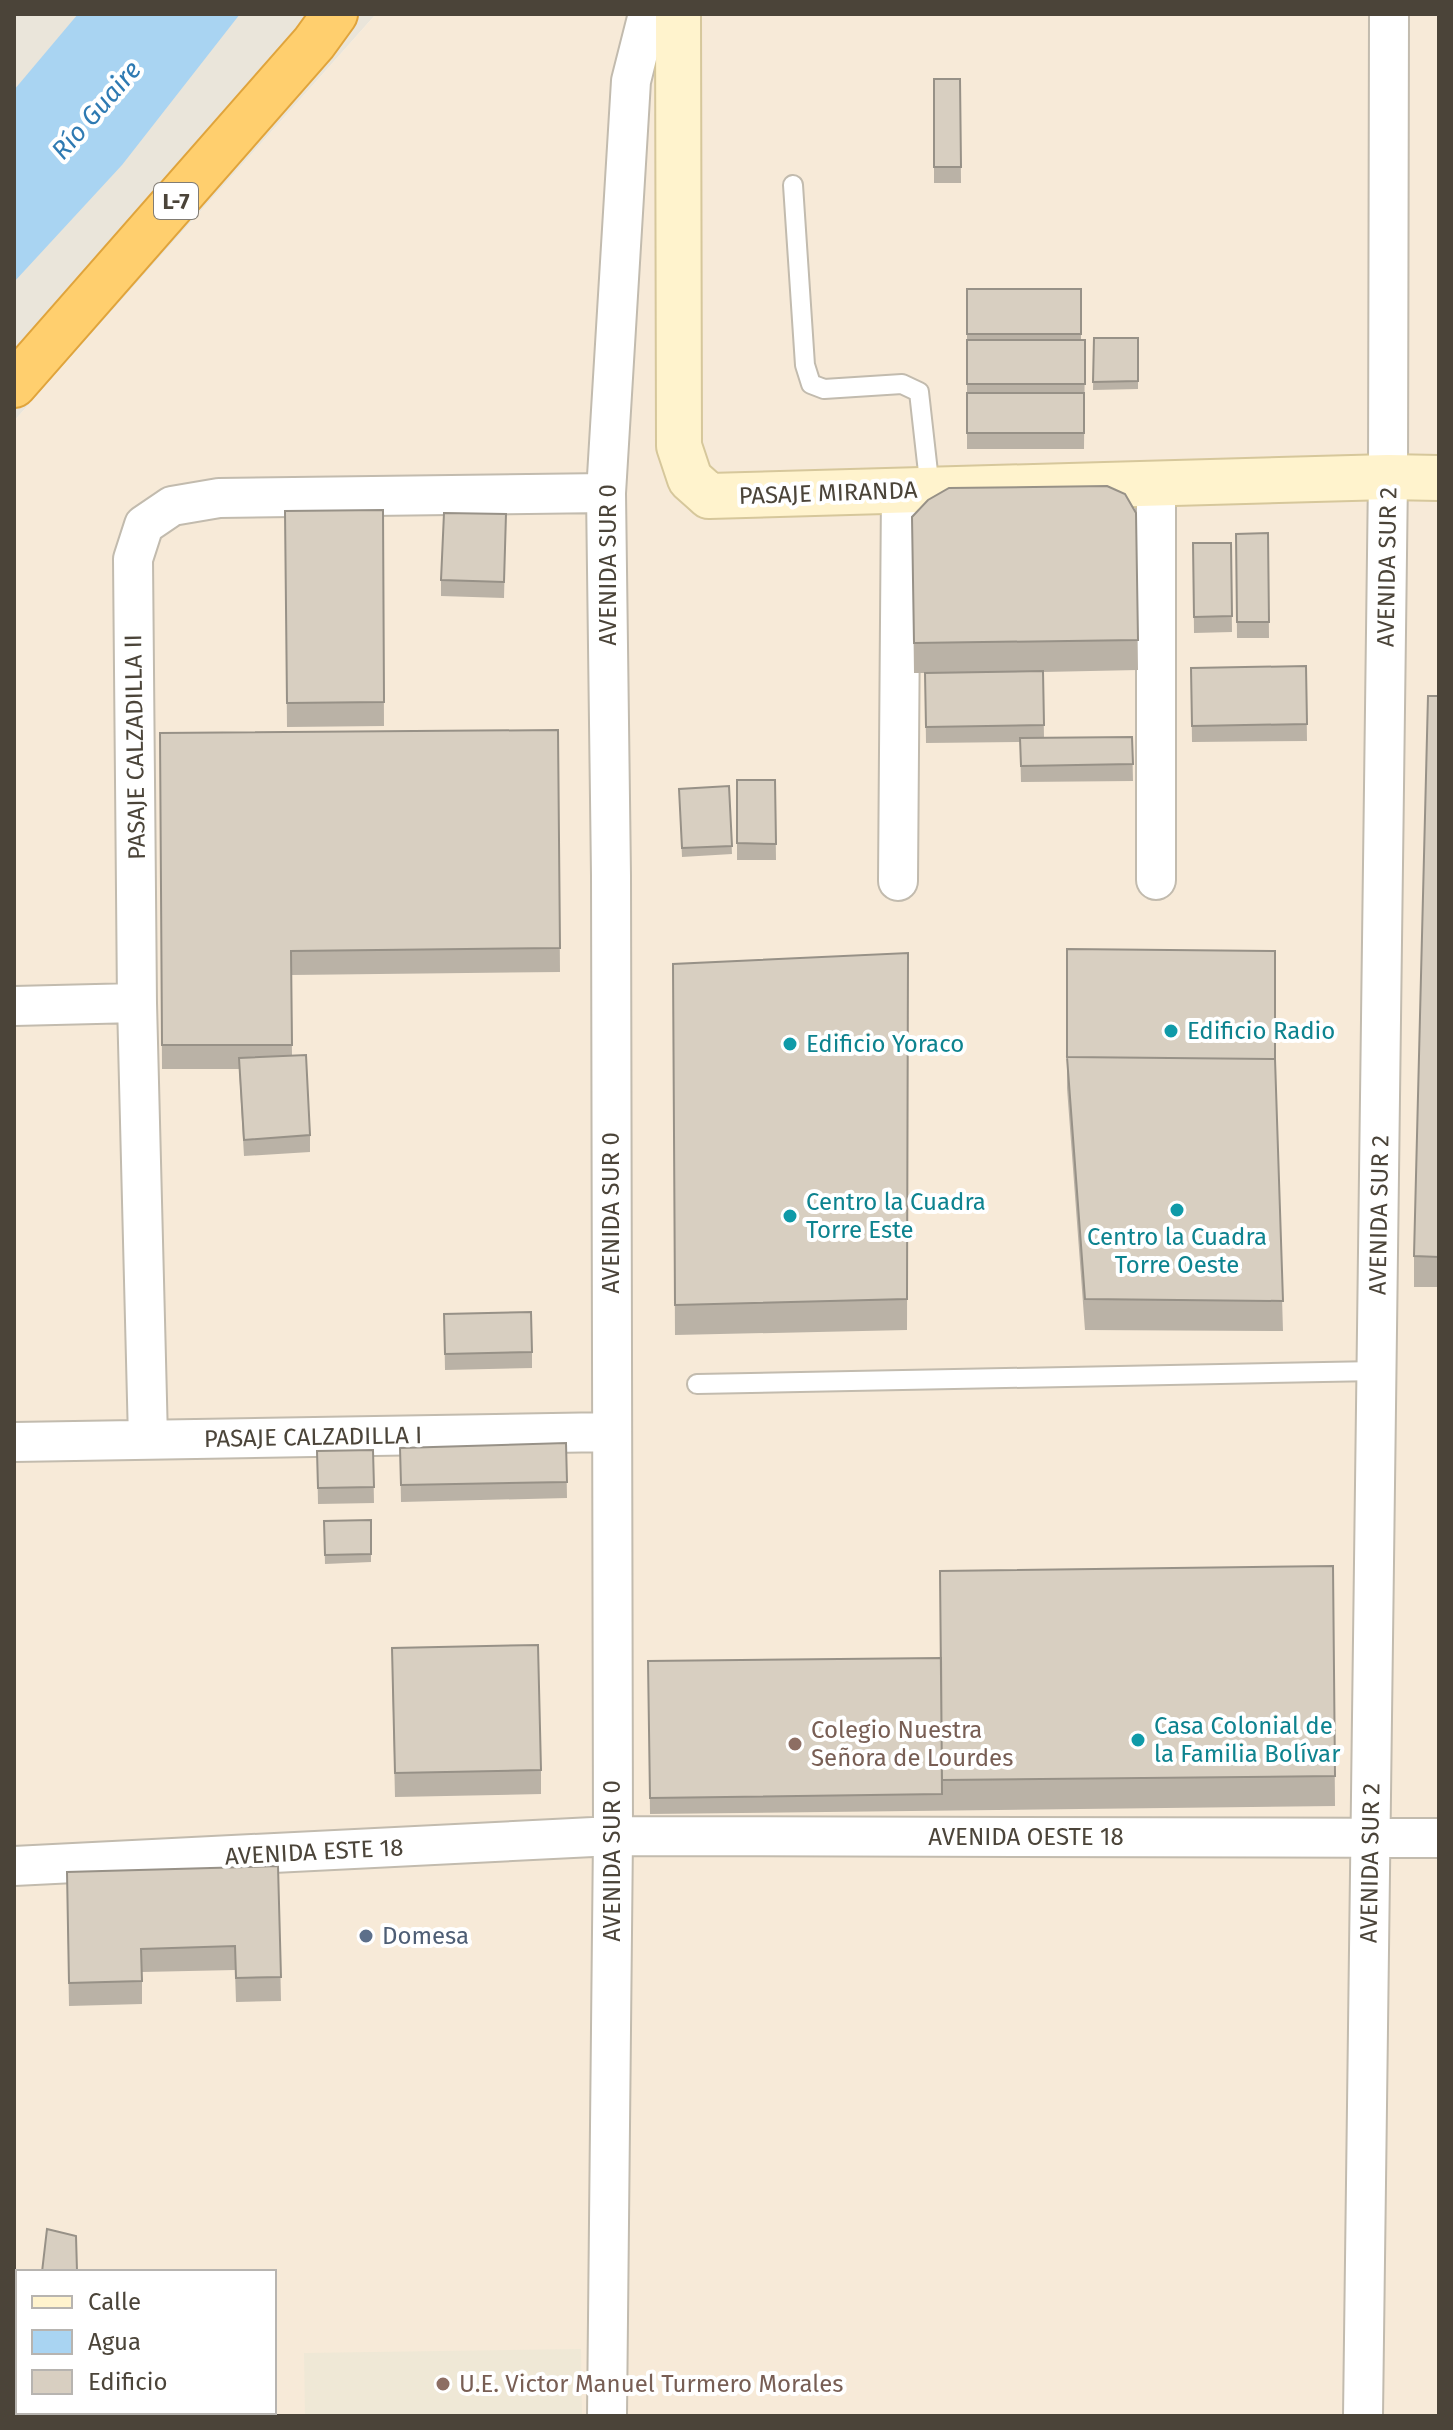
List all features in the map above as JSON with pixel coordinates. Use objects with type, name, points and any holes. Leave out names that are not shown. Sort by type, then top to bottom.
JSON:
[{"type":"highway","name":"L-7","points":[[14,385],[304,54],[335,14]]},
{"type":"main road","name":"PASAJE MIRANDA","points":[[678,14],[679,446],[690,479],[709,496],[1439,478]]},
{"type":"street","name":"AVENIDA SUR 0","points":[[607,2416],[613,1836],[611,875],[606,493],[631,81],[648,14]]},
{"type":"street","name":"AVENIDA SUR 2","points":[[1363,2416],[1388,477],[1389,14]]},
{"type":"street","points":[[1156,483],[1156,880]]},
{"type":"street","points":[[898,881],[916,491]]},
{"type":"street","name":"PASAJE CALZADILLA II","points":[[148,1439],[137,1003],[133,559],[144,525],[172,506],[219,498],[606,493]]},
{"type":"street","points":[[14,1006],[137,1003]]},
{"type":"street","name":"PASAJE CALZADILLA I","points":[[14,1442],[611,1432]]},
{"type":"street","name":"AVENIDA OESTE 18","points":[[613,1836],[1439,1838]]},
{"type":"street","name":"AVENIDA ESTE 18","points":[[14,1866],[613,1836]]},
{"type":"lane","points":[[793,185],[805,365],[811,384],[824,389],[902,384],[919,392],[916,491]]},
{"type":"lane","points":[[697,1384],[1377,1371]]},
{"type":"shaded area","points":[[14,14],[376,14],[14,421]]},
{"type":"shaded area","points":[[376,14],[1439,14],[1439,2416],[14,2416],[14,421]]},
{"type":"shaded area","name":"U.E. Victor Manuel Turmero Morales","points":[[581,2349],[582,2415],[305,2416],[304,2353]]},
{"type":"water","name":"Río Guaire","points":[[78,14],[240,14],[122,165],[14,282],[14,90]]},
{"type":"building","points":[[934,79],[960,79],[961,167],[934,167]]},
{"type":"building","points":[[967,289],[1081,289],[1081,334],[967,334]]},
{"type":"building","points":[[1094,338],[1138,338],[1138,381],[1093,382]]},
{"type":"building","points":[[967,340],[1085,340],[1085,384],[967,384]]},
{"type":"building","points":[[967,393],[1084,393],[1084,433],[967,433]]},
{"type":"building","points":[[1107,486],[1125,494],[1136,513],[1138,640],[914,643],[912,517],[928,500],[949,488]]},
{"type":"building","points":[[383,510],[384,702],[287,703],[285,511]]},
{"type":"building","points":[[444,513],[506,514],[504,582],[441,580]]},
{"type":"building","points":[[1268,533],[1269,622],[1237,622],[1236,534]]},
{"type":"building","points":[[1193,543],[1231,543],[1232,616],[1194,617]]},
{"type":"building","points":[[1306,666],[1307,724],[1192,726],[1191,668]]},
{"type":"building","points":[[1043,671],[1044,725],[926,727],[925,673]]},
{"type":"building","points":[[1428,696],[1439,696],[1439,1257],[1414,1256]]},
{"type":"building","points":[[558,730],[560,948],[291,951],[292,1045],[162,1045],[160,733]]},
{"type":"building","points":[[1132,737],[1133,764],[1021,766],[1020,738]]},
{"type":"building","points":[[737,780],[775,780],[776,844],[737,843]]},
{"type":"building","points":[[729,786],[732,846],[682,848],[679,789]]},
{"type":"building","name":"Edificio Radio","points":[[1067,949],[1275,951],[1275,1059],[1067,1057]]},
{"type":"building","points":[[908,953],[907,1299],[675,1305],[673,964]]},
{"type":"building","points":[[306,1055],[310,1135],[244,1140],[239,1058]]},
{"type":"building","name":"Centro la Cuadra Torre Oeste","points":[[1067,1057],[1275,1059],[1283,1301],[1085,1299]]},
{"type":"building","points":[[531,1312],[532,1352],[445,1354],[444,1314]]},
{"type":"building","points":[[566,1443],[567,1482],[401,1485],[400,1448]]},
{"type":"building","points":[[373,1450],[374,1487],[318,1488],[317,1451]]},
{"type":"building","points":[[371,1520],[371,1554],[325,1555],[324,1521]]},
{"type":"building","name":"Casa Colonial de la Familia Bolívar","points":[[1333,1566],[1335,1776],[942,1780],[940,1571]]},
{"type":"building","points":[[538,1645],[541,1770],[395,1773],[392,1648]]},
{"type":"building","name":"Colegio Nuestra Señora de Lourdes","points":[[941,1658],[942,1794],[650,1798],[648,1661]]},
{"type":"building","points":[[278,1866],[281,1977],[236,1978],[235,1946],[141,1949],[142,1981],[69,1983],[67,1872]]},
{"type":"building","points":[[47,2229],[76,2236],[77,2270],[42,2270]]},
{"type":"place","name":"Edificio Radio","points":[[1171,1031]]},
{"type":"place","name":"Edificio Yoraco","points":[[790,1044]]},
{"type":"place","name":"Centro la Cuadra Torre Oeste","points":[[1177,1210]]},
{"type":"place","name":"Centro la Cuadra Torre Este","points":[[790,1216]]},
{"type":"place","name":"Casa Colonial de la Familia Bolívar","points":[[1138,1740]]},
{"type":"place","name":"Colegio Nuestra Señora de Lourdes","points":[[795,1744]]},
{"type":"place","name":"Domesa","points":[[366,1936]]},
{"type":"place","name":"U.E. Victor Manuel Turmero Morales","points":[[443,2384]]}]
